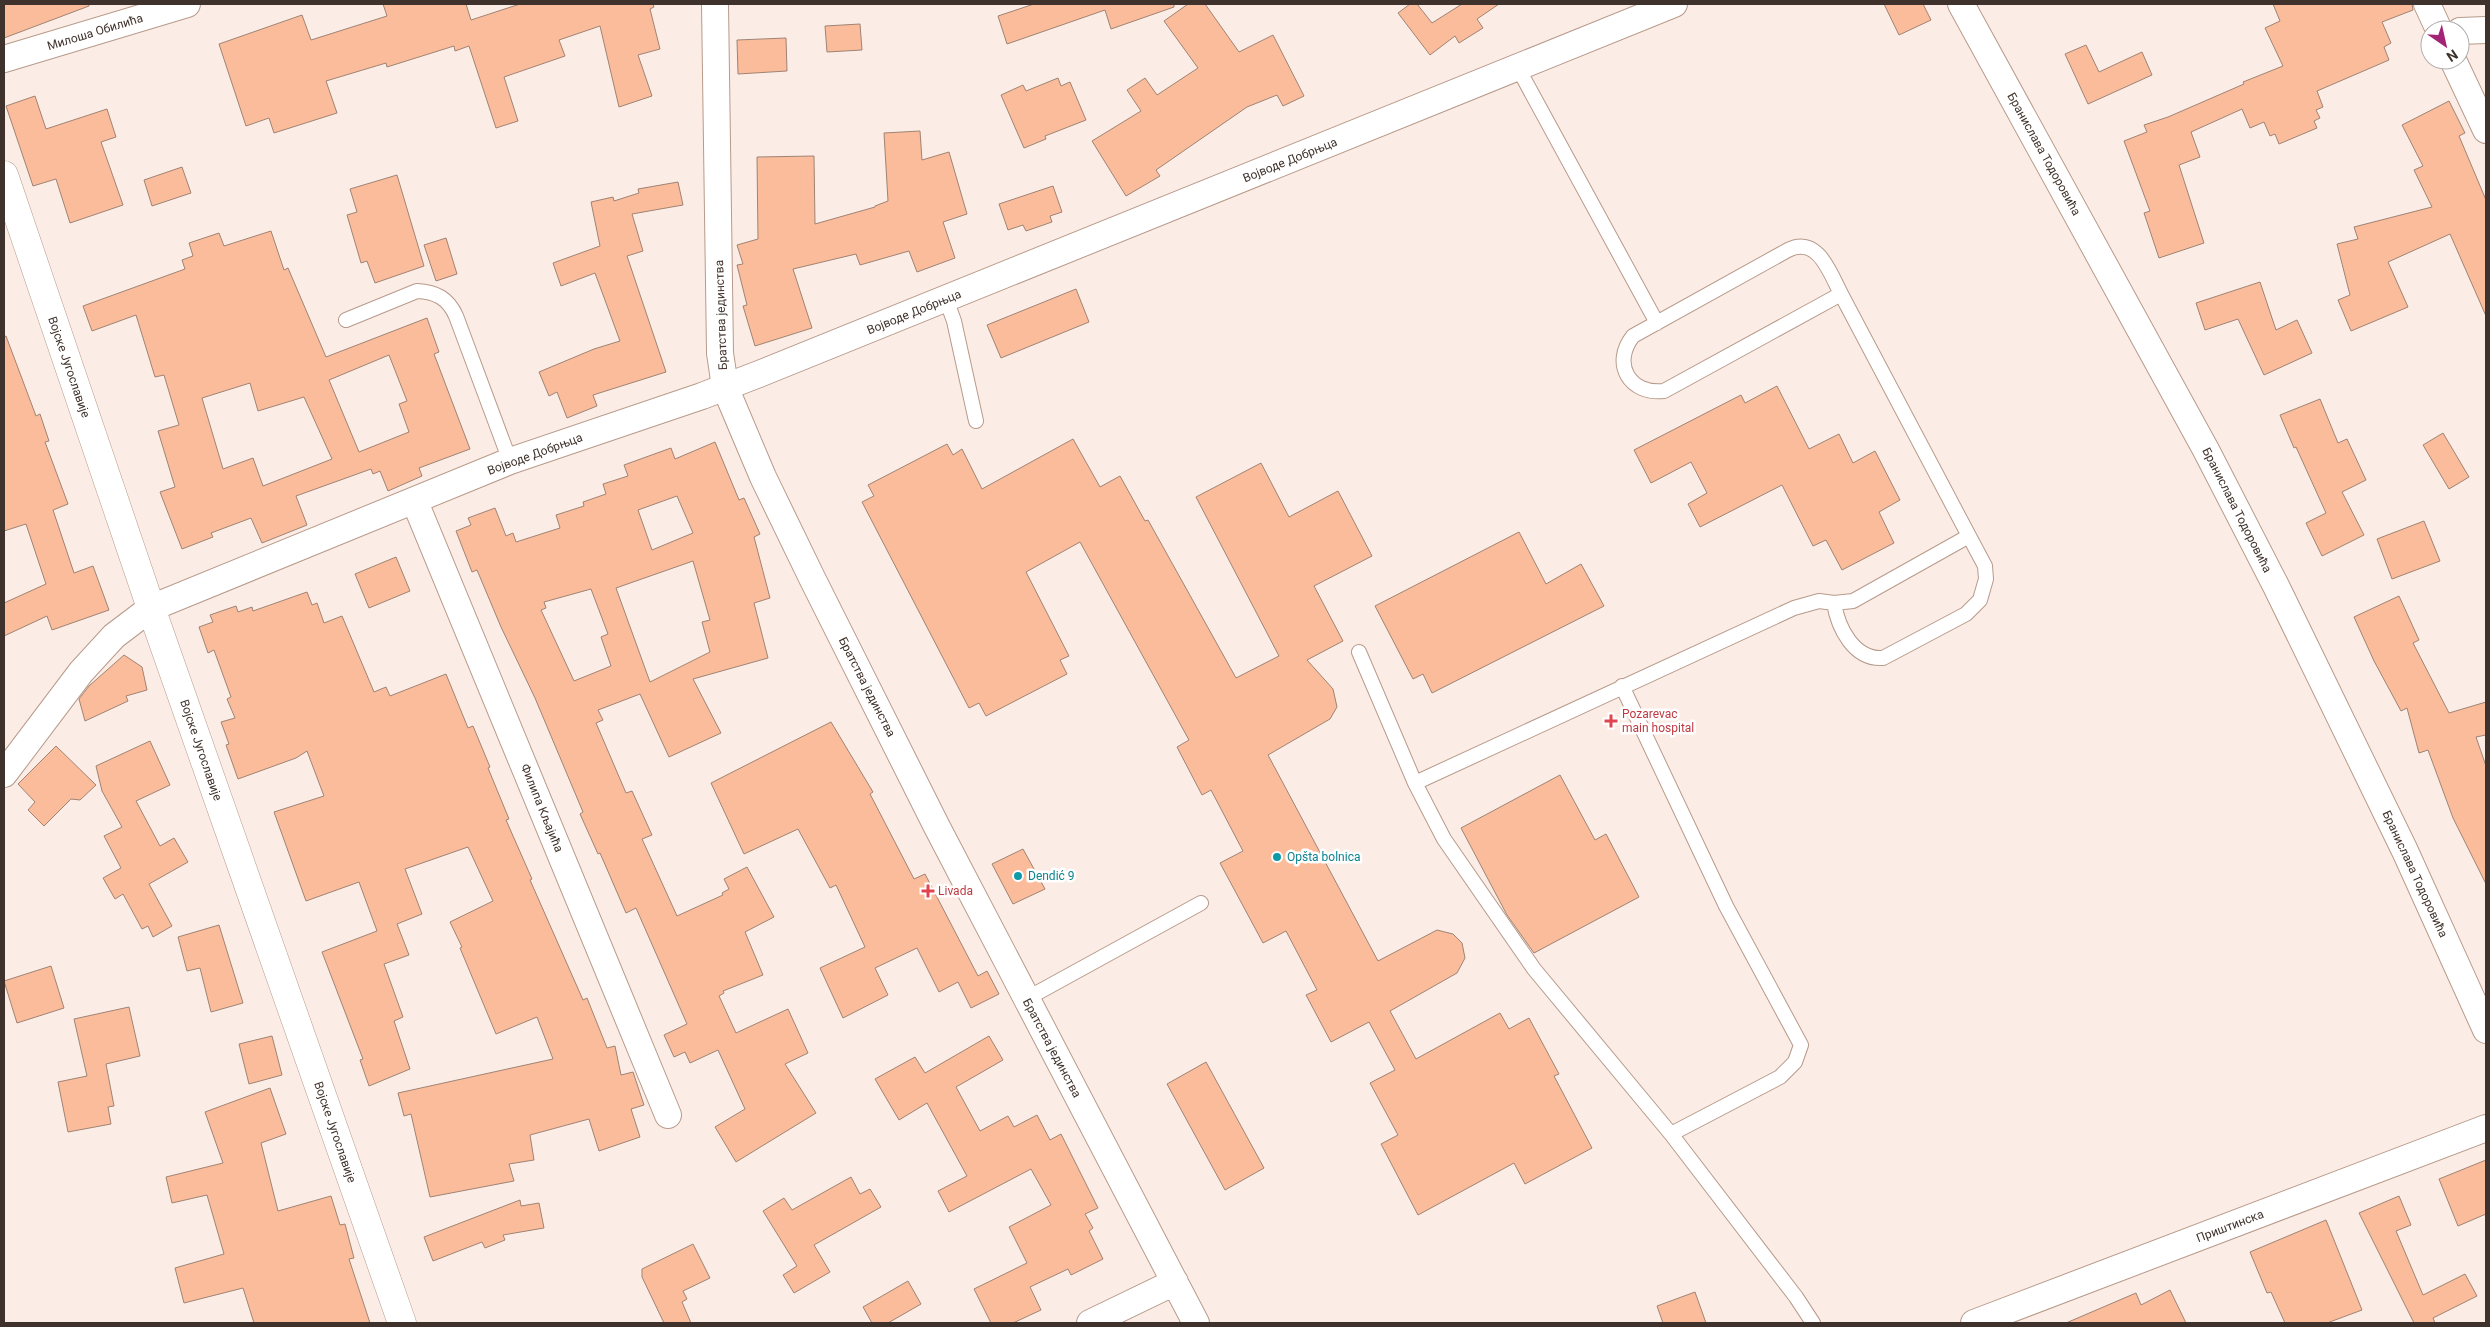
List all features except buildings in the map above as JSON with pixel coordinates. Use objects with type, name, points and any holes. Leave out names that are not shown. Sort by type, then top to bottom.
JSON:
[{"type":"main road","name":"Војске Југославије","points":[[4,175],[151,608],[402,1323]]},
{"type":"street","name":"Милоша Обилића","points":[[4,59],[187,4]]},
{"type":"street","name":"Братства јединства","points":[[715,4],[720,353],[725,387],[763,477],[808,570],[1026,999],[1196,1323]]},
{"type":"street","name":"Војводе Добрњца","points":[[4,774],[81,672],[114,636],[151,608],[415,502],[510,461],[725,387],[1674,4]]},
{"type":"street","name":"Бранислава Тодоровића","points":[[1961,4],[2206,450],[2276,586],[2405,851],[2486,1030]]},
{"type":"street","points":[[2427,4],[2434,20]]},
{"type":"street","points":[[2470,31],[2486,30]]},
{"type":"street","points":[[2459,70],[2486,130]]},
{"type":"street","name":"Филипа Кљајића","points":[[415,502],[668,1115]]},
{"type":"street","name":"Приштинска","points":[[1974,1323],[2486,1128]]},
{"type":"street","points":[[1090,1323],[1175,1282]]},
{"type":"lane","points":[[1518,68],[1657,323]]},
{"type":"lane","points":[[1834,603],[1839,621],[1853,647],[1868,657],[1883,658],[1966,614],[1980,600],[1986,579],[1985,566],[1841,294],[1819,253],[1807,246],[1788,250],[1633,336],[1627,344],[1623,361],[1625,370],[1636,385],[1654,392],[1664,391],[1841,294]]},
{"type":"lane","points":[[346,320],[417,291],[429,292],[447,302],[456,316],[510,461]]},
{"type":"lane","points":[[946,299],[954,322],[976,421]]},
{"type":"lane","points":[[1414,783],[1794,608],[1819,601],[1834,603],[1853,601],[1969,536]]},
{"type":"lane","points":[[1359,652],[1414,783],[1444,839],[1534,969],[1671,1134],[1796,1297],[1813,1323]]},
{"type":"lane","points":[[1622,686],[1726,906],[1801,1045],[1795,1062],[1780,1077],[1671,1134]]},
{"type":"lane","points":[[1026,999],[1201,903]]},
{"type":"place","name":"Pozarevac main hospital","points":[[1611,721]]},
{"type":"place","name":"Opšta bolnica","points":[[1277,857]]},
{"type":"place","name":"Dendić 9","points":[[1018,876]]},
{"type":"place","name":"Livada","points":[[928,891]]}]
